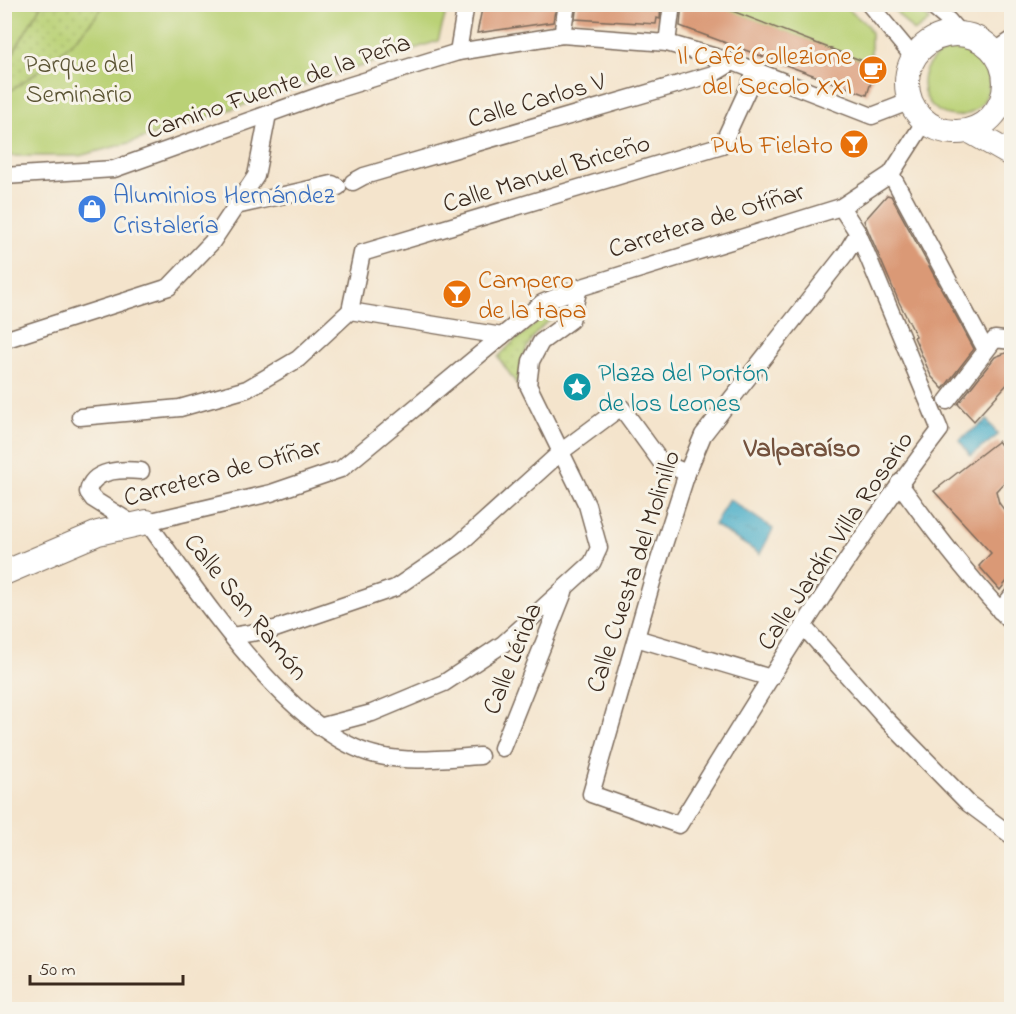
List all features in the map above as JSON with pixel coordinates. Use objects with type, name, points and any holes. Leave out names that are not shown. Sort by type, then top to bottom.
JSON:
[{"type":"main road","points":[[950,35],[961,35],[985,44],[1003,46],[1001,64],[1008,82],[997,111],[981,126],[970,130],[946,131],[925,121],[916,112],[911,101],[908,79],[914,58],[921,49],[930,42],[950,35]]},
{"type":"main road","points":[[970,130],[1011,155]]},
{"type":"main road","name":"Carretera de Otíñar","points":[[4,573],[98,533],[140,523]]},
{"type":"street","points":[[458,52],[466,4]]},
{"type":"street","points":[[562,35],[567,4]]},
{"type":"street","points":[[667,43],[672,4]]},
{"type":"street","points":[[869,4],[914,58]]},
{"type":"street","points":[[929,4],[961,35]]},
{"type":"street","name":"Camino Fuente de la Peña","points":[[4,176],[114,169],[335,90],[458,52],[562,35],[667,43],[734,62],[872,116],[911,101]]},
{"type":"street","name":"Calle Carlos V","points":[[236,206],[332,184],[346,185],[364,176],[713,74],[734,62]]},
{"type":"street","name":"Calle Manuel Briceño","points":[[350,311],[362,253],[722,146],[756,71]]},
{"type":"street","points":[[4,340],[169,287],[212,242],[256,176],[268,114]]},
{"type":"street","name":"Carretera de Otíñar","points":[[140,523],[271,493],[341,469],[542,303],[579,288],[841,207],[891,174],[925,121]]},
{"type":"street","points":[[891,174],[987,350]]},
{"type":"street","name":"Calle Jardín Villa Rosario","points":[[679,825],[771,678],[899,483],[940,430],[858,233],[841,207]]},
{"type":"street","name":"Calle Cuesta del Molinillo","points":[[679,825],[591,794],[636,638],[687,473],[703,435],[846,253],[858,233]]},
{"type":"street","points":[[319,727],[372,713],[444,683],[503,644],[592,563],[599,548],[587,505],[528,385],[531,361],[541,342],[571,320],[579,288]]},
{"type":"street","points":[[80,417],[180,408],[247,389],[298,359],[350,311],[502,336]]},
{"type":"street","points":[[947,401],[995,339],[1011,340]]},
{"type":"street","points":[[232,636],[275,629],[395,588],[458,545],[562,451],[621,407],[661,462],[687,473]]},
{"type":"street","points":[[140,523],[93,499],[88,492],[89,483],[110,472],[125,469],[141,471]]},
{"type":"street","points":[[899,483],[938,538],[1006,617]]},
{"type":"street","name":"Calle San Ramón","points":[[140,523],[276,688],[319,727],[345,744],[380,756],[425,760],[480,756]]},
{"type":"street","name":"Calle Lérida","points":[[502,748],[567,586]]},
{"type":"street","points":[[1006,617],[1011,596]]},
{"type":"street","points":[[804,627],[885,719],[952,787],[969,804],[1011,836]]},
{"type":"street","points":[[636,638],[771,678]]},
{"type":"green space","points":[[721,4],[843,5],[867,25],[871,33],[871,64],[720,7]]},
{"type":"green space","name":"Parque del Seminario","points":[[5,5],[448,5],[438,41],[129,143],[79,156],[5,156]]},
{"type":"green space","points":[[41,5],[104,5],[72,43],[32,76],[5,94],[5,63]]},
{"type":"green space","points":[[890,5],[910,5],[930,20],[914,32]]},
{"type":"green space","points":[[956,50],[969,52],[984,65],[989,83],[987,96],[974,111],[956,116],[943,114],[928,101],[923,83],[925,70],[938,55]]},
{"type":"green space","points":[[549,313],[553,318],[530,341],[523,358],[521,390],[498,357]]},
{"type":"water","points":[[987,420],[998,435],[971,456],[959,440]]},
{"type":"water","points":[[729,499],[773,529],[760,554],[714,525]]},
{"type":"building","points":[[483,4],[556,4],[553,22],[477,33]]},
{"type":"building","points":[[577,4],[661,4],[660,19],[657,18],[656,24],[575,19]]},
{"type":"building","points":[[682,4],[714,4],[876,66],[867,95],[680,26]]},
{"type":"building","points":[[887,195],[891,196],[974,349],[943,389],[931,376],[914,337],[916,336],[864,221]]},
{"type":"building","points":[[1011,351],[1011,380],[974,421],[958,404],[995,357]]},
{"type":"building","points":[[998,441],[1011,459],[1011,475],[996,491],[999,503],[1011,519],[1011,576],[1000,590],[979,566],[991,553],[934,491]]},
{"type":"place","name":"Il Café Collezione del Secolo XXI","points":[[873,70]]},
{"type":"place","name":"Pub Fielato","points":[[854,144]]},
{"type":"place","name":"Aluminios Hernández Cristalería","points":[[92,209]]},
{"type":"place","name":"Campero de la tapa","points":[[457,294]]},
{"type":"place","name":"Plaza del Portón de los Leones","points":[[577,387]]},
{"type":"district","name":"Valparaíso","points":[[802,447]]}]
